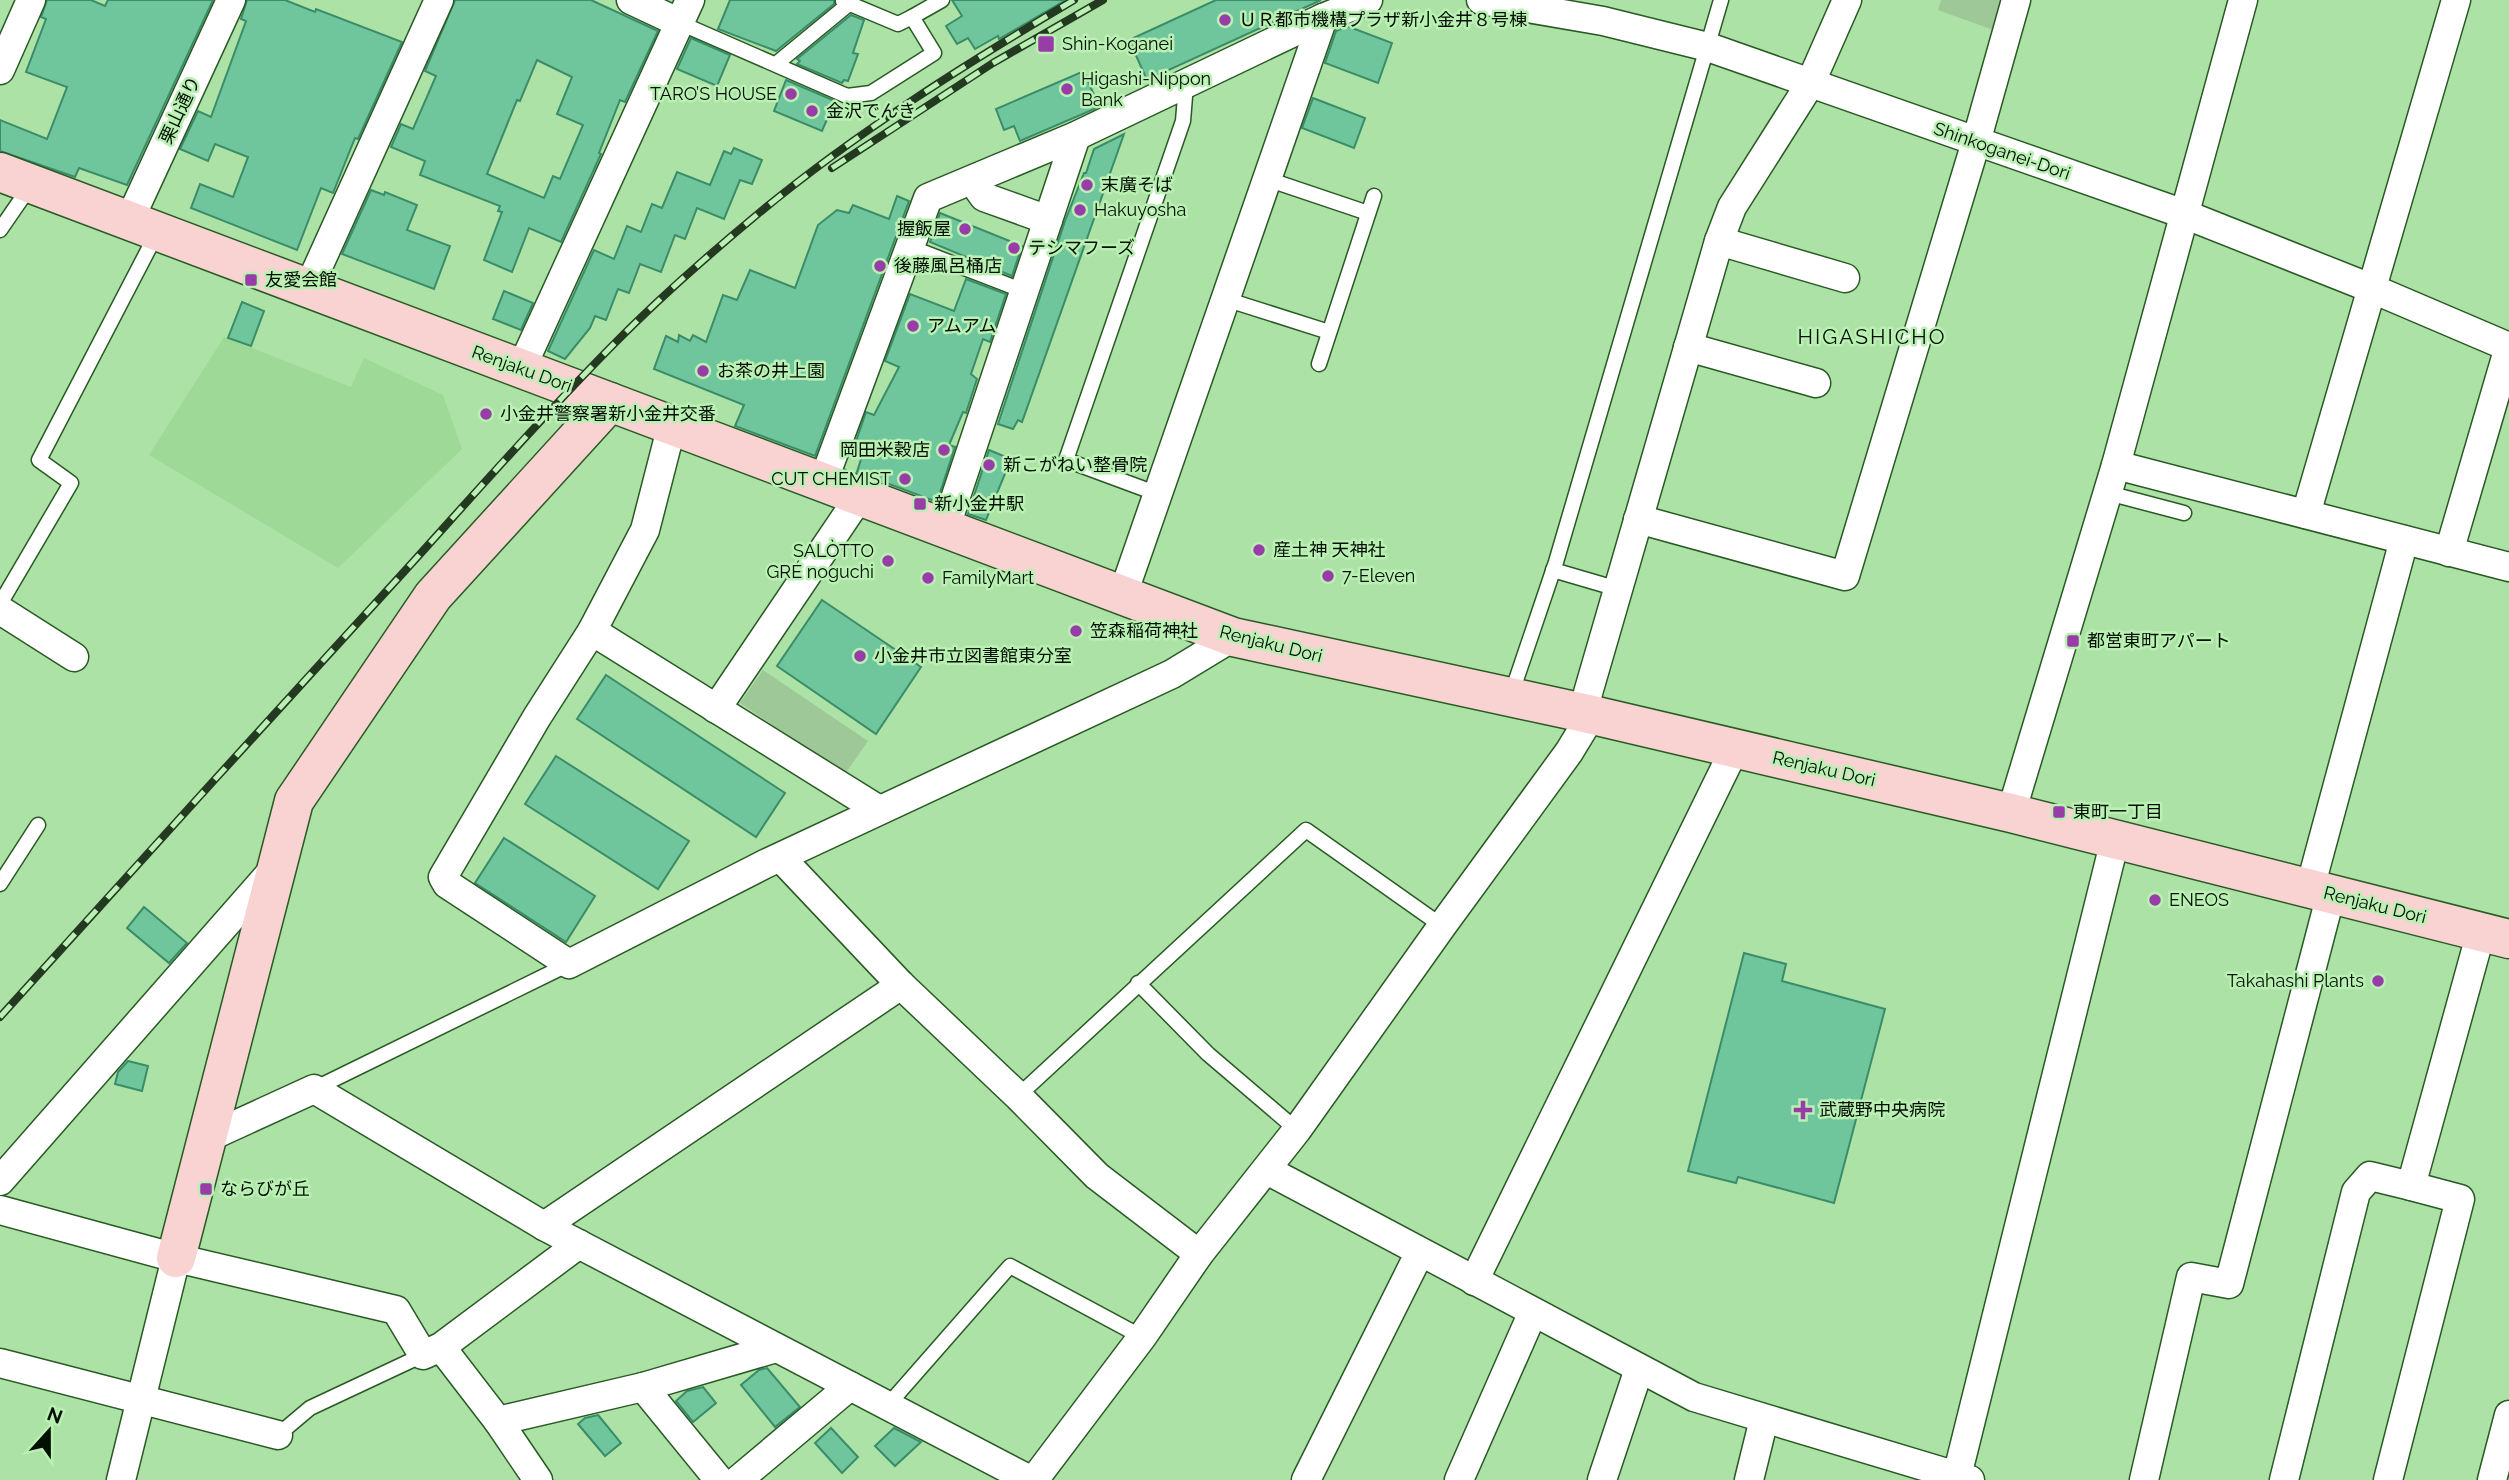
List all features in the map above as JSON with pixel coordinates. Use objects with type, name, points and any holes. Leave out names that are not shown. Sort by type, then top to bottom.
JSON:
[{"type":"main road","name":"Renjaku Dori","points":[[16,178],[1233,637],[1584,713],[2011,813],[2495,936]]},
{"type":"main road","points":[[176,1258],[294,801],[433,596],[610,402]]},
{"type":"street","points":[[0,70],[31,0]]},
{"type":"street","name":"栗山通り","points":[[144,226],[231,0]]},
{"type":"street","points":[[308,289],[439,0]]},
{"type":"street","points":[[522,369],[685,11],[631,0]]},
{"type":"street","points":[[823,482],[928,198],[1076,136],[1322,18],[1368,0]]},
{"type":"street","name":"Shinkoganei-Dori","points":[[1481,0],[1603,21],[1709,47],[2184,214],[2373,289],[2509,347]]},
{"type":"street","points":[[207,1138],[314,1089],[544,1226],[1032,1480],[1142,1337],[1199,1254],[1297,1130],[1583,729],[1584,713],[1618,589],[1719,241],[1732,207],[1810,84],[1847,0]]},
{"type":"street","points":[[1638,519],[1845,576],[2016,0]]},
{"type":"street","points":[[2011,813],[2108,493],[2244,0]]},
{"type":"street","points":[[2306,514],[2456,0]]},
{"type":"street","points":[[1122,597],[1322,18]]},
{"type":"street","points":[[945,528],[1076,136]]},
{"type":"street","points":[[977,178],[979,190],[984,197],[1048,220]]},
{"type":"street","points":[[1719,241],[1845,278]]},
{"type":"street","points":[[2449,552],[2509,347]]},
{"type":"street","points":[[1688,348],[1816,383]]},
{"type":"street","points":[[672,425],[645,530],[592,631],[537,717],[443,877],[447,884],[569,964],[878,810],[1172,674],[1233,637]]},
{"type":"street","points":[[2116,465],[2509,567]]},
{"type":"street","points":[[716,709],[860,496]]},
{"type":"street","points":[[2144,1480],[2191,1277],[2229,1284],[2404,540]]},
{"type":"street","points":[[0,610],[74,657]]},
{"type":"street","points":[[592,631],[878,810]]},
{"type":"street","points":[[1474,1281],[1735,748]]},
{"type":"street","points":[[1267,1170],[1694,1397],[1961,1479],[2115,840]]},
{"type":"street","points":[[781,859],[901,985],[1018,1096],[1097,1176],[1199,1254]]},
{"type":"street","points":[[0,1181],[276,867]]},
{"type":"street","points":[[2411,1186],[2495,936]]},
{"type":"street","points":[[544,1226],[901,985]]},
{"type":"street","points":[[2284,1480],[2356,1192],[2370,1176],[2460,1199],[2388,1480]]},
{"type":"street","points":[[0,1210],[176,1258],[396,1311],[498,1420],[533,1478]]},
{"type":"street","points":[[432,1351],[579,1244]]},
{"type":"street","points":[[1306,1480],[1420,1252]]},
{"type":"street","points":[[121,1480],[176,1258]]},
{"type":"street","points":[[1459,1480],[1533,1312]]},
{"type":"street","points":[[498,1420],[643,1387],[776,1348]]},
{"type":"street","points":[[0,1363],[278,1435]]},
{"type":"street","points":[[1602,1480],[1639,1369]]},
{"type":"street","points":[[738,1480],[850,1386]]},
{"type":"street","points":[[643,1387],[719,1480]]},
{"type":"street","points":[[2492,1480],[2509,1415]]},
{"type":"street","points":[[1749,1480],[1764,1419]]},
{"type":"lane","points":[[776,64],[846,2],[898,24],[942,0]]},
{"type":"lane","points":[[1510,697],[1553,570],[1721,0]]},
{"type":"lane","points":[[685,11],[776,64],[847,96],[871,93],[934,52],[912,17]]},
{"type":"lane","points":[[1158,494],[1066,460],[1184,121],[1186,84]]},
{"type":"lane","points":[[0,230],[16,178]]},
{"type":"lane","points":[[1267,179],[1368,213]]},
{"type":"lane","points":[[1319,364],[1374,196]]},
{"type":"lane","points":[[0,604],[71,483],[39,460],[144,226]]},
{"type":"lane","points":[[910,247],[1024,291]]},
{"type":"lane","points":[[1225,299],[1329,332]]},
{"type":"lane","points":[[2108,493],[2184,513]]},
{"type":"lane","points":[[1553,570],[1618,589]]},
{"type":"lane","points":[[0,884],[38,825]]},
{"type":"lane","points":[[1018,1096],[1306,830],[1442,926]]},
{"type":"lane","points":[[314,1089],[569,964]]},
{"type":"lane","points":[[1138,984],[1208,1054],[1297,1130]]},
{"type":"lane","points":[[888,1405],[1010,1266],[1142,1337]]},
{"type":"lane","points":[[278,1435],[310,1408],[432,1351]]},
{"type":"shaded area","points":[[1941,0],[2005,0],[1996,31],[1938,10]]},
{"type":"shaded area","points":[[224,337],[351,387],[364,358],[443,395],[462,449],[338,568],[149,455]]},
{"type":"shaded area","points":[[763,670],[868,741],[845,774],[740,703]]},
{"type":"building","points":[[47,0],[91,0],[105,6],[108,0],[213,0],[127,185],[79,168],[75,177],[0,151],[0,120],[47,139],[67,87],[26,72],[46,19],[41,17]]},
{"type":"building","points":[[247,0],[285,0],[402,42],[358,139],[355,138],[333,193],[321,188],[297,250],[191,208],[200,184],[233,197],[248,157],[215,144],[208,161],[180,149],[198,111],[211,117],[246,21],[241,19]]},
{"type":"building","points":[[455,0],[591,0],[658,31],[625,102],[620,100],[599,153],[601,154],[561,242],[529,228],[512,272],[484,260],[502,212],[498,211],[500,206],[420,175],[425,161],[391,147],[401,124],[413,129],[436,76],[425,71]],"holes":[[[537,60],[572,77],[557,114],[583,125],[560,179],[553,176],[544,198],[487,174],[517,100],[520,101]]]},
{"type":"building","points":[[730,0],[834,0],[834,4],[776,51],[718,29]]},
{"type":"building","points":[[952,0],[1066,0],[999,39],[998,36],[975,49],[968,38],[957,44],[946,26],[962,16]]},
{"type":"building","name":"ＵＲ都市機構プラザ新小金井８号棟","points":[[1216,0],[1321,0],[1147,80],[1129,40]]},
{"type":"building","points":[[851,15],[864,20],[853,53],[858,54],[848,81],[844,80],[842,83],[797,64],[800,61],[797,59]]},
{"type":"building","points":[[1347,26],[1392,43],[1378,83],[1325,63],[1336,31]]},
{"type":"building","points":[[691,38],[730,55],[717,86],[677,69]]},
{"type":"building","name":"Higashi-Nippon Bank","points":[[1084,71],[1099,107],[1020,141],[1014,126],[1004,130],[996,109]]},
{"type":"building","points":[[786,80],[835,101],[822,131],[774,111]]},
{"type":"building","points":[[1313,98],[1365,118],[1354,148],[1302,128]]},
{"type":"building","points":[[1124,134],[1022,422],[1018,420],[1013,429],[998,424],[1065,221],[1094,149]]},
{"type":"building","points":[[734,148],[762,160],[752,184],[740,180],[724,219],[697,208],[685,239],[675,235],[661,272],[640,264],[629,293],[618,289],[606,320],[595,316],[590,328],[565,359],[548,351],[594,250],[614,259],[627,226],[641,232],[652,204],[662,208],[677,172],[710,185],[724,151],[731,154]]},
{"type":"building","points":[[371,190],[384,195],[385,192],[417,205],[407,230],[450,246],[434,289],[342,254]]},
{"type":"building","points":[[897,196],[909,201],[815,456],[735,426],[744,405],[654,369],[666,336],[678,342],[679,335],[690,341],[693,335],[706,342],[723,295],[737,300],[750,270],[795,288],[818,225],[837,210],[849,213],[853,205],[889,219]]},
{"type":"building","points":[[940,213],[1022,246],[1012,276],[930,242]]},
{"type":"building","points":[[966,279],[1006,294],[990,342],[983,339],[971,374],[977,379],[966,413],[963,412],[949,445],[955,447],[937,502],[857,472],[863,453],[853,450],[866,412],[874,415],[899,367],[885,361],[910,294],[954,311]]},
{"type":"building","points":[[504,291],[533,303],[521,330],[493,319]]},
{"type":"building","points":[[242,302],[264,311],[251,346],[228,338]]},
{"type":"building","points":[[989,450],[1011,459],[986,520],[968,514]]},
{"type":"building","points":[[822,600],[921,667],[876,734],[777,666]]},
{"type":"building","points":[[606,675],[785,793],[756,837],[577,719]]},
{"type":"building","points":[[556,756],[689,841],[658,889],[525,804]]},
{"type":"building","points":[[504,838],[595,896],[566,942],[475,883]]},
{"type":"building","points":[[144,907],[187,943],[169,963],[127,928]]},
{"type":"building","points":[[1744,953],[1786,964],[1782,981],[1885,1009],[1834,1203],[1738,1177],[1736,1183],[1688,1171]]},
{"type":"building","points":[[128,1061],[148,1066],[142,1091],[115,1084],[118,1072]]},
{"type":"building","points":[[767,1368],[800,1407],[775,1427],[741,1385],[759,1370]]},
{"type":"building","points":[[703,1387],[716,1403],[693,1422],[676,1401],[687,1391]]},
{"type":"building","points":[[598,1415],[621,1443],[605,1456],[578,1424],[585,1418]]},
{"type":"building","points":[[831,1428],[858,1457],[842,1473],[815,1443]]},
{"type":"building","points":[[894,1428],[921,1442],[895,1466],[875,1446]]},
{"type":"railway","points":[[0,1017],[534,428],[645,314],[740,229],[834,155],[992,49],[1074,0]]},
{"type":"railway","points":[[832,168],[993,63],[1103,0]]},
{"type":"place","name":"ＵＲ都市機構プラザ新小金井８号棟","points":[[1225,20]]},
{"type":"place","name":"Shin-Koganei","points":[[1046,44]]},
{"type":"place","name":"Higashi-Nippon Bank","points":[[1067,89]]},
{"type":"place","name":"TARO’S HOUSE","points":[[791,94]]},
{"type":"place","name":"金沢でんき","points":[[812,111]]},
{"type":"place","name":"末廣そば","points":[[1087,185]]},
{"type":"place","name":"Hakuyosha","points":[[1080,210]]},
{"type":"place","name":"握飯屋","points":[[965,229]]},
{"type":"place","name":"テシマフーズ","points":[[1014,248]]},
{"type":"place","name":"後藤風呂桶店","points":[[880,266]]},
{"type":"place","name":"友愛会館","points":[[251,280]]},
{"type":"place","name":"アムアム","points":[[913,326]]},
{"type":"place","name":"お茶の井上園","points":[[703,371]]},
{"type":"place","name":"小金井警察署新小金井交番","points":[[486,414]]},
{"type":"place","name":"岡田米穀店","points":[[944,450]]},
{"type":"place","name":"新こがねい整骨院","points":[[989,465]]},
{"type":"place","name":"CUT CHEMIST","points":[[905,479]]},
{"type":"place","name":"新小金井駅","points":[[920,504]]},
{"type":"place","name":"産土神 天神社","points":[[1259,550]]},
{"type":"place","name":"SALÒTTO GRÉ noguchi","points":[[888,561]]},
{"type":"place","name":"7-Eleven","points":[[1328,576]]},
{"type":"place","name":"FamilyMart","points":[[928,578]]},
{"type":"place","name":"笠森稲荷神社","points":[[1076,631]]},
{"type":"place","name":"都営東町アパート","points":[[2073,641]]},
{"type":"place","name":"小金井市立図書館東分室","points":[[860,656]]},
{"type":"place","name":"東町一丁目","points":[[2059,812]]},
{"type":"place","name":"ENEOS","points":[[2155,900]]},
{"type":"place","name":"Takahashi Plants","points":[[2378,981]]},
{"type":"place","name":"武蔵野中央病院","points":[[1803,1110]]},
{"type":"place","name":"ならびが丘","points":[[206,1189]]},
{"type":"district","name":"HIGASHICHO","points":[[1872,337]]}]
